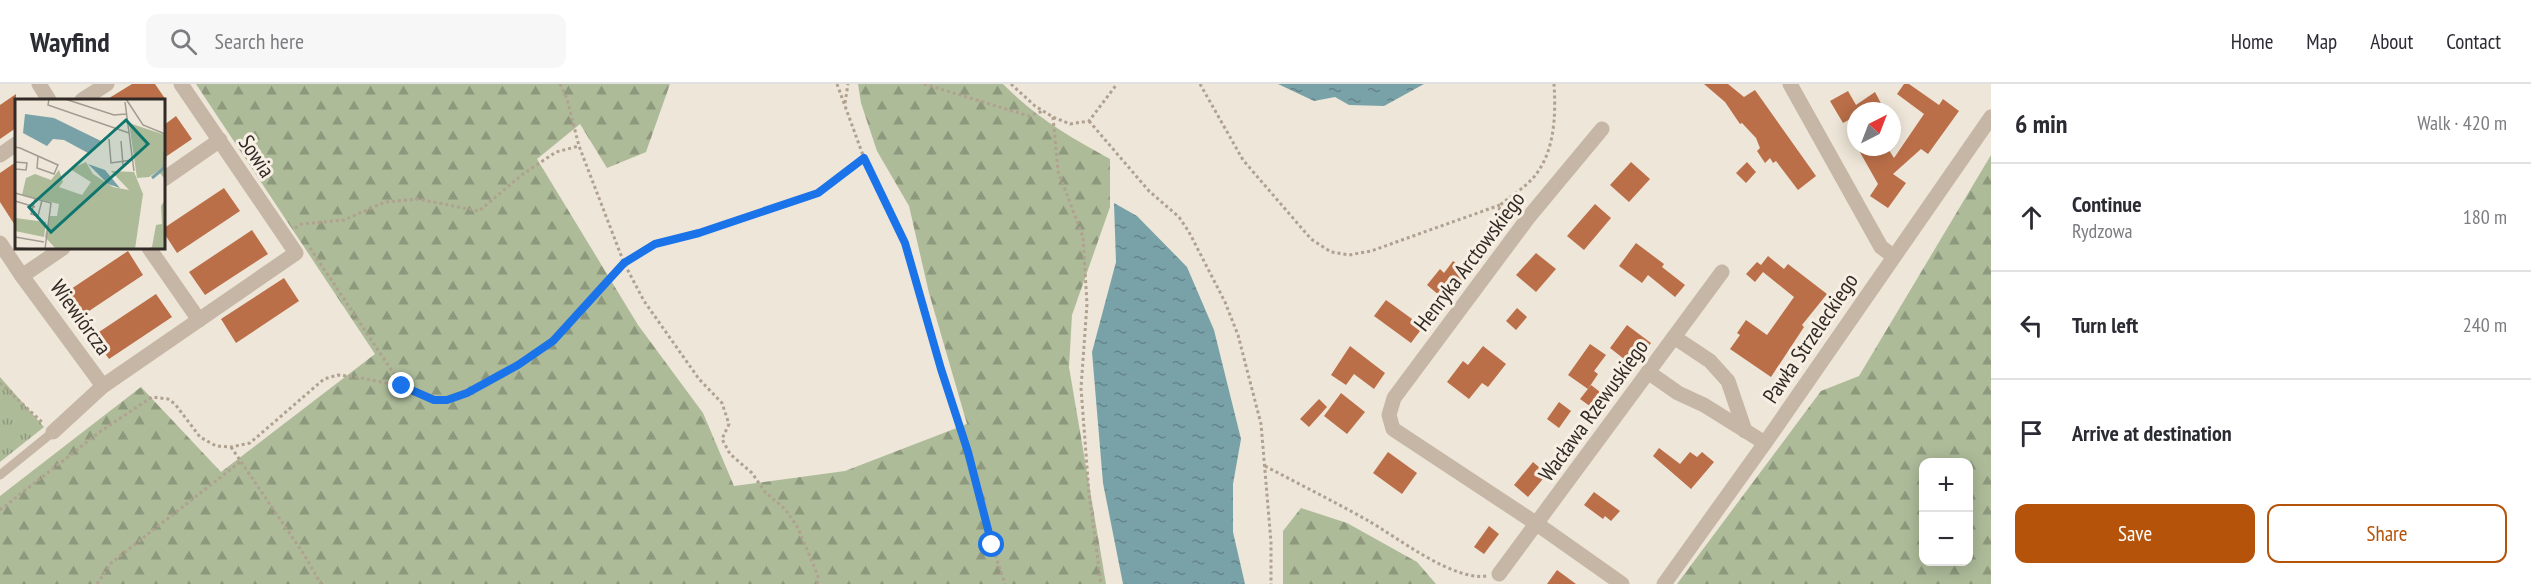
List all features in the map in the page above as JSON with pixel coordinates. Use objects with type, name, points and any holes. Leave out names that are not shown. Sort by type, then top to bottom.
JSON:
[{"type":"street","points":[[39,84],[48,99]]},
{"type":"street","points":[[84,99],[107,84]]},
{"type":"street","name":"Sowia","points":[[181,84],[303,250]]},
{"type":"street","points":[[1790,84],[1881,247],[1893,256]]},
{"type":"street","name":"Pawła Strzeleckiego","points":[[1664,584],[1765,443],[1991,117]]},
{"type":"street","name":"Henryka Arctowskiego","points":[[1537,524],[1393,429],[1389,415],[1394,398],[1497,259],[1602,129]]},
{"type":"street","points":[[165,178],[220,140]]},
{"type":"street","points":[[0,156],[15,145]]},
{"type":"street","name":"Wiewiórcza","points":[[0,243],[103,386]]},
{"type":"street","points":[[22,276],[62,249]]},
{"type":"street","points":[[150,249],[199,320]]},
{"type":"street","points":[[53,432],[103,386],[303,250]]},
{"type":"street","name":"Wacława Rzewuskiego","points":[[1499,574],[1722,272]]},
{"type":"street","points":[[1674,337],[1710,361],[1728,381],[1745,431]]},
{"type":"street","points":[[1648,372],[1678,393],[1704,405],[1765,443]]},
{"type":"street","points":[[1537,524],[1622,584]]},
{"type":"lane","points":[[0,475],[53,432]]},
{"type":"path","points":[[560,84],[567,99],[579,146],[624,263],[644,301],[699,379],[722,403],[729,424],[722,439],[730,454],[752,473],[765,492],[785,509],[798,528],[818,576],[817,584]]},
{"type":"path","points":[[837,84],[864,158],[905,243],[1005,584]]},
{"type":"path","points":[[845,105],[848,84]]},
{"type":"path","points":[[924,84],[1029,116],[1043,111]]},
{"type":"path","points":[[1011,84],[1043,111],[1070,124],[1089,122],[1117,84]]},
{"type":"path","points":[[1200,84],[1243,160],[1311,239],[1331,252],[1349,255],[1371,251],[1500,205],[1533,178],[1544,162],[1550,146],[1554,122],[1554,84]]},
{"type":"path","points":[[1053,117],[1058,171],[1083,237],[1087,304],[1081,388],[1089,493],[1101,584]]},
{"type":"path","points":[[1089,122],[1149,191],[1179,217],[1212,277],[1238,336],[1261,424],[1271,542],[1271,584]]},
{"type":"path","points":[[292,232],[302,224],[344,220],[385,202],[418,199],[479,211],[523,174],[556,152],[579,146]]},
{"type":"path","points":[[0,510],[101,431],[152,397],[168,399],[175,404],[200,437],[216,446],[231,447],[250,443],[324,379],[338,375],[402,386],[423,397],[447,400],[518,365],[553,341],[624,263],[655,244],[699,233],[818,193],[864,158]]},
{"type":"path","points":[[1497,259],[1495,246],[1500,205]]},
{"type":"path","points":[[303,250],[402,386]]},
{"type":"path","points":[[0,383],[53,432]]},
{"type":"path","points":[[231,447],[303,553],[321,584]]},
{"type":"path","points":[[97,584],[111,563],[240,462]]},
{"type":"path","points":[[1265,466],[1366,520],[1443,565],[1476,577],[1499,574]]},
{"type":"green space","points":[[196,84],[670,84],[646,152],[607,168],[580,124],[537,159],[638,325],[703,413],[734,486],[845,471],[967,424],[929,293],[909,206],[877,151],[861,103],[858,84],[1003,84],[1054,126],[1110,159],[1110,207],[1072,315],[1069,367],[1106,584],[0,584],[0,496],[141,387],[221,472],[375,354]]},
{"type":"green space","points":[[1991,155],[1991,584],[1677,584],[1821,391],[1859,376]]},
{"type":"green space","points":[[0,377],[44,427],[0,462]]},
{"type":"green space","points":[[1301,508],[1347,523],[1417,562],[1436,584],[1283,584],[1283,531]]},
{"type":"water","points":[[1278,84],[1424,84],[1384,106],[1349,105],[1335,97],[1314,101]]},
{"type":"water","points":[[1114,203],[1137,216],[1187,267],[1214,330],[1241,439],[1233,484],[1233,532],[1245,584],[1123,584],[1103,483],[1092,352],[1116,262]]},
{"type":"building","points":[[132,84],[155,84],[166,100],[165,99],[108,99]]},
{"type":"building","points":[[1704,84],[1728,84],[1744,97],[1755,90],[1816,176],[1798,190],[1776,161],[1773,163],[1770,158],[1765,163],[1757,151],[1760,148],[1756,138],[1742,123],[1740,124],[1725,102]]},
{"type":"building","points":[[1904,84],[1909,84],[1939,105],[1943,99],[1959,111],[1928,154],[1921,149],[1893,174],[1906,183],[1888,208],[1870,196],[1878,184],[1862,156],[1893,156],[1894,158],[1901,156],[1901,148],[1924,114],[1897,94]]},
{"type":"building","points":[[1848,91],[1854,102],[1847,102],[1847,121],[1843,123],[1830,101]]},
{"type":"building","points":[[1875,92],[1880,102],[1860,102]]},
{"type":"building","points":[[16,94],[15,129],[0,139],[0,105]]},
{"type":"building","points":[[176,116],[192,139],[165,157],[165,124]]},
{"type":"building","points":[[1631,162],[1650,179],[1629,202],[1610,185]]},
{"type":"building","points":[[1747,162],[1756,172],[1746,183],[1736,173]]},
{"type":"building","points":[[15,163],[15,225],[0,202],[0,173]]},
{"type":"building","points":[[224,188],[240,211],[177,253],[165,235],[165,227]]},
{"type":"building","points":[[1595,204],[1611,218],[1584,250],[1567,236]]},
{"type":"building","points":[[252,230],[268,254],[205,295],[189,272]]},
{"type":"building","points":[[1636,243],[1664,264],[1662,267],[1685,285],[1675,297],[1648,275],[1642,283],[1619,266]]},
{"type":"building","points":[[128,251],[143,275],[80,317],[65,293]]},
{"type":"building","points":[[1536,253],[1556,269],[1536,292],[1516,275]]},
{"type":"building","points":[[1768,256],[1784,269],[1788,264],[1827,294],[1802,325],[1804,327],[1771,377],[1730,349],[1740,335],[1737,333],[1746,320],[1767,335],[1794,297],[1763,272],[1755,282],[1746,274],[1757,262],[1761,265]]},
{"type":"building","points":[[1453,261],[1469,273],[1446,301],[1427,285],[1440,269],[1444,273]]},
{"type":"building","points":[[284,278],[299,301],[236,343],[221,319]]},
{"type":"building","points":[[156,294],[172,317],[109,359],[93,336]]},
{"type":"building","points":[[1386,300],[1423,327],[1411,343],[1374,316]]},
{"type":"building","points":[[1517,308],[1527,317],[1516,330],[1506,321]]},
{"type":"building","points":[[1627,325],[1651,343],[1639,359],[1633,355],[1628,362],[1610,348]]},
{"type":"building","points":[[1590,344],[1606,355],[1594,371],[1598,374],[1588,389],[1568,375]]},
{"type":"building","points":[[1350,346],[1385,373],[1374,389],[1354,374],[1346,385],[1331,375]]},
{"type":"building","points":[[1483,346],[1506,364],[1488,387],[1482,383],[1469,399],[1447,382],[1463,361],[1468,365]]},
{"type":"building","points":[[1591,385],[1600,392],[1598,395],[1602,398],[1594,409],[1580,399]]},
{"type":"building","points":[[1341,393],[1365,412],[1347,434],[1324,416]]},
{"type":"building","points":[[1319,399],[1327,407],[1309,427],[1300,419]]},
{"type":"building","points":[[1559,402],[1571,411],[1559,428],[1547,419]]},
{"type":"building","points":[[1659,448],[1680,464],[1690,452],[1697,457],[1702,452],[1714,462],[1691,489],[1653,456]]},
{"type":"building","points":[[1388,452],[1417,473],[1402,494],[1373,473]]},
{"type":"building","points":[[1533,462],[1547,474],[1528,497],[1514,485]]},
{"type":"building","points":[[1594,492],[1620,511],[1611,521],[1605,516],[1603,519],[1584,505]]},
{"type":"building","points":[[1489,526],[1499,534],[1484,554],[1474,547]]},
{"type":"building","points":[[1557,570],[1576,584],[1547,584]]},
{"type":"route","points":[[402,386],[434,400],[447,400],[467,393],[518,365],[553,341],[624,263],[655,244],[699,233],[818,193],[864,158],[905,243],[941,369],[968,452],[992,545]]}]
